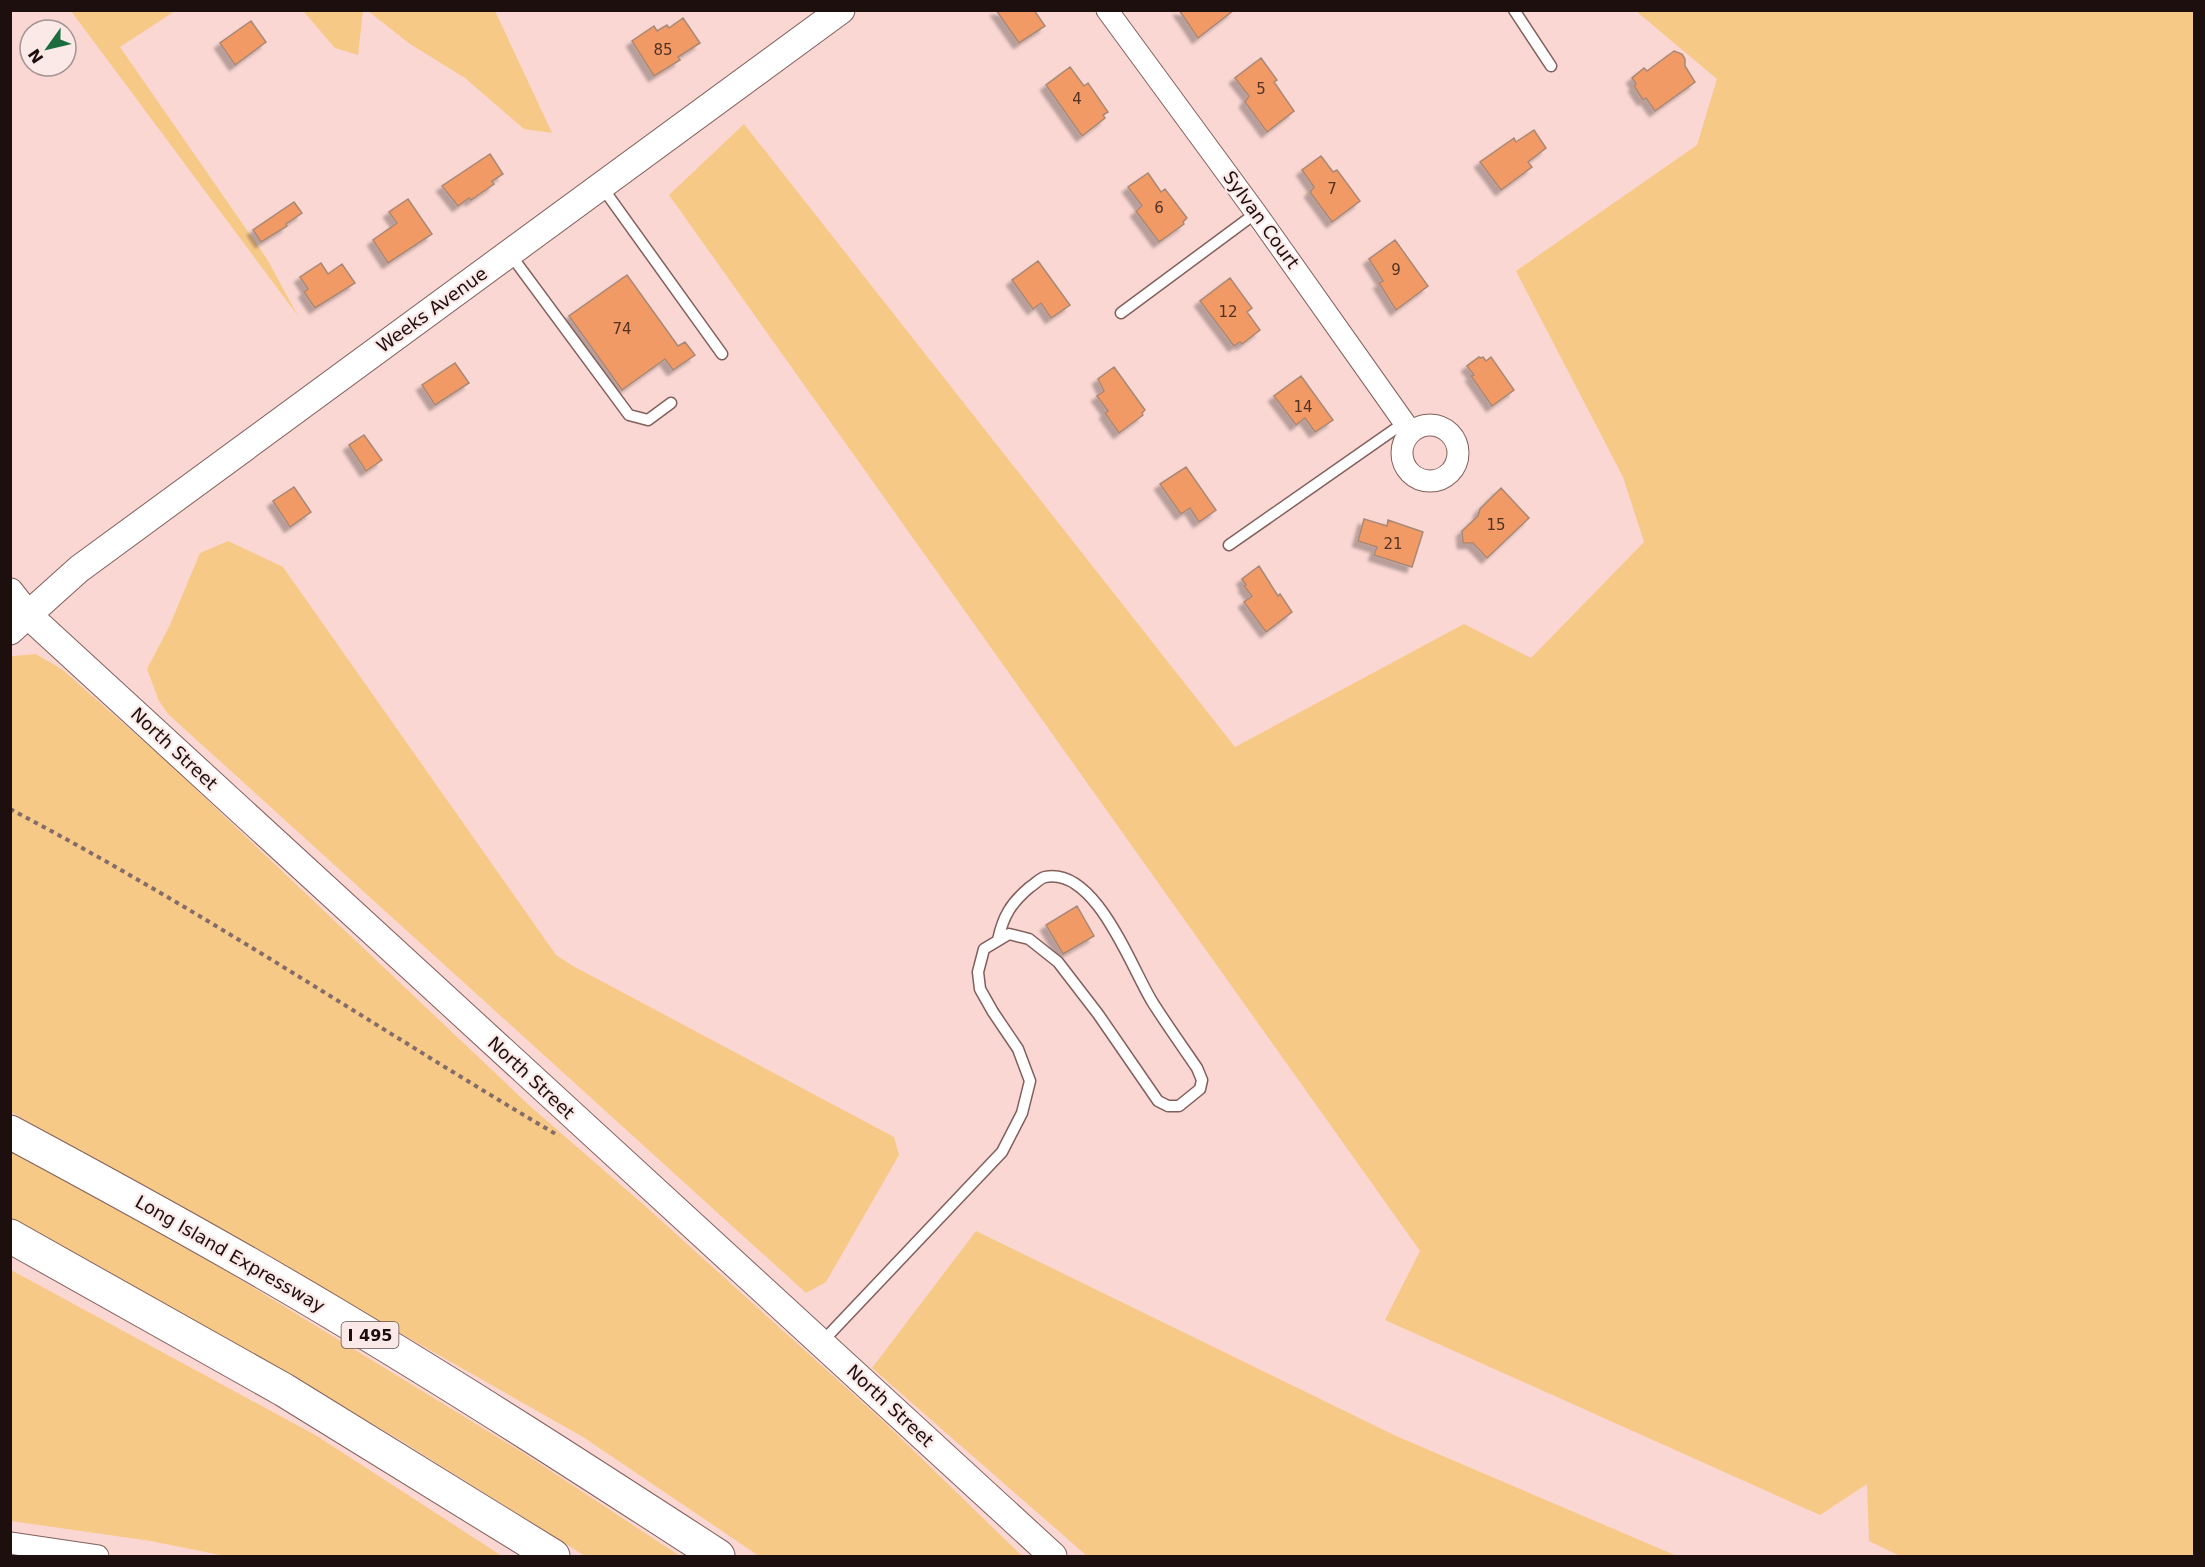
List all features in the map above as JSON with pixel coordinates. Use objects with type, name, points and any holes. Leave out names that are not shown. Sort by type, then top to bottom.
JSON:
[{"type":"highway","name":"Long Island Expressway","points":[[10,1132],[330,1311],[569,1458],[718,1557]]},
{"type":"highway","points":[[10,1236],[285,1390],[553,1557]]},
{"type":"street","name":"Weeks Avenue","points":[[19,623],[79,569],[841,10]]},
{"type":"street","name":"Sylvan Court","points":[[1107,10],[1256,213],[1408,427]]},
{"type":"street","name":"North Street","points":[[10,592],[19,623],[821,1343],[1053,1557]]},
{"type":"street","points":[[10,1543],[98,1557]]},
{"type":"lane","points":[[1514,10],[1551,66]]},
{"type":"lane","points":[[602,187],[722,354]]},
{"type":"lane","points":[[1121,313],[1256,213]]},
{"type":"lane","points":[[510,253],[629,415],[648,420],[671,403]]},
{"type":"lane","points":[[1229,545],[1408,427]]},
{"type":"lane","points":[[821,1343],[1002,1152],[1022,1113],[1030,1081],[1018,1048],[980,989],[978,972],[984,949],[1009,934],[1029,939],[1058,962],[1098,1014],[1158,1101],[1168,1106],[1179,1106],[1200,1089],[1202,1080],[1197,1068],[1152,1003],[1108,918],[1082,888],[1062,876],[1043,877],[1016,899],[1002,922],[998,940]]},
{"type":"path","points":[[10,809],[84,848],[442,1067],[566,1140]]},
{"type":"shaded area","points":[[71,11],[175,11],[120,47],[267,259],[298,316],[78,18]]},
{"type":"shaded area","points":[[303,11],[363,11],[358,55],[335,48]]},
{"type":"shaded area","points":[[368,11],[495,11],[552,133],[524,129],[465,78],[410,44]]},
{"type":"shaded area","points":[[1636,11],[2194,11],[2194,1556],[1900,1556],[1869,1541],[1867,1484],[1820,1515],[1385,1320],[1420,1251],[669,195],[744,124],[1235,747],[1464,624],[1531,658],[1644,542],[1623,477],[1516,271],[1697,145],[1717,79]]},
{"type":"shaded area","points":[[228,541],[283,567],[556,955],[894,1137],[899,1155],[826,1282],[806,1293],[168,714],[159,701],[147,669],[169,627],[200,553]]},
{"type":"shaded area","points":[[36,654],[63,670],[166,761],[531,1107],[645,1206],[883,1421],[1022,1556],[759,1556],[583,1437],[11,1112],[11,658]]},
{"type":"shaded area","points":[[10,1150],[228,1272],[522,1452],[680,1556],[585,1556],[395,1437],[94,1263],[11,1218]]},
{"type":"shaded area","points":[[976,1231],[1396,1436],[1677,1556],[1087,1556],[872,1368]]},
{"type":"shaded area","points":[[11,1270],[317,1436],[502,1556],[225,1556],[151,1541],[11,1521]]},
{"type":"building","points":[[996,10],[1034,10],[1045,26],[1019,43]]},
{"type":"building","points":[[1179,10],[1234,10],[1198,38]]},
{"type":"building","points":[[683,18],[700,43],[678,57],[680,60],[654,76],[632,41],[654,26],[657,31],[667,25],[669,28]]},
{"type":"building","points":[[251,21],[266,42],[235,65],[220,43]]},
{"type":"building","points":[[1674,51],[1682,54],[1685,66],[1695,82],[1655,111],[1646,98],[1643,100],[1632,78],[1644,68],[1647,71]]},
{"type":"building","points":[[1261,58],[1277,80],[1274,82],[1294,111],[1267,132],[1245,102],[1249,96],[1235,78]]},
{"type":"building","points":[[1070,67],[1084,86],[1088,83],[1108,112],[1103,115],[1105,118],[1082,136],[1046,85]]},
{"type":"building","points":[[1534,130],[1546,148],[1528,162],[1532,167],[1501,190],[1480,162],[1514,138],[1516,142]]},
{"type":"building","points":[[490,154],[503,174],[492,181],[494,184],[458,206],[442,186]]},
{"type":"building","points":[[1321,156],[1333,172],[1337,170],[1360,201],[1332,222],[1310,192],[1314,187],[1302,170]]},
{"type":"building","points":[[1148,173],[1161,192],[1165,189],[1187,218],[1184,224],[1159,242],[1136,211],[1142,206],[1128,187]]},
{"type":"building","points":[[408,199],[432,234],[388,263],[373,240],[397,223],[389,212]]},
{"type":"building","points":[[294,202],[302,213],[286,224],[287,226],[261,242],[253,230]]},
{"type":"building","points":[[1395,240],[1428,286],[1396,310],[1379,283],[1383,281],[1369,259]]},
{"type":"building","points":[[1038,261],[1070,305],[1051,318],[1041,303],[1033,309],[1012,280]]},
{"type":"building","points":[[321,263],[328,274],[342,264],[355,283],[315,308],[304,292],[308,289],[300,277]]},
{"type":"building","points":[[627,275],[678,346],[685,342],[695,355],[673,370],[665,359],[622,390],[569,316]]},
{"type":"building","points":[[1230,278],[1252,308],[1247,312],[1260,330],[1242,344],[1240,342],[1234,346],[1200,301]]},
{"type":"building","points":[[1479,357],[1483,357],[1486,361],[1491,357],[1514,390],[1492,406],[1471,376],[1474,375],[1467,366]]},
{"type":"building","points":[[455,363],[469,383],[435,405],[422,385]]},
{"type":"building","points":[[1114,367],[1145,410],[1143,415],[1119,433],[1105,413],[1108,411],[1097,396],[1104,391],[1098,379]]},
{"type":"building","points":[[1301,376],[1333,420],[1315,432],[1305,418],[1296,425],[1274,396]]},
{"type":"building","points":[[364,435],[382,460],[366,471],[349,445]]},
{"type":"building","points":[[1186,467],[1216,510],[1199,522],[1190,508],[1181,514],[1160,484]]},
{"type":"building","points":[[294,487],[311,512],[290,527],[273,501]]},
{"type":"building","points":[[1501,488],[1529,518],[1487,558],[1473,543],[1463,543],[1462,531]]},
{"type":"building","points":[[1364,519],[1387,526],[1388,520],[1423,532],[1412,567],[1374,555],[1377,547],[1358,541]]},
{"type":"building","points":[[1259,566],[1278,596],[1280,594],[1292,612],[1266,632],[1244,602],[1252,596],[1244,586],[1246,585],[1242,579]]},
{"type":"building","points":[[1077,906],[1094,936],[1063,954],[1046,925]]}]
